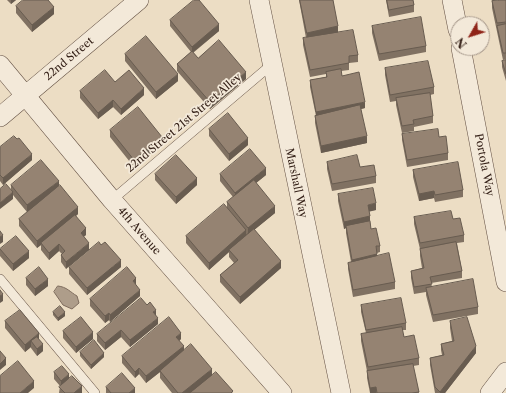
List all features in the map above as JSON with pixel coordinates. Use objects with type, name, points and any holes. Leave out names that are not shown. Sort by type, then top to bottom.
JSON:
[{"type":"street","name":"22nd Street","points":[[0,117],[139,0]]},
{"type":"street","name":"Marshall Way","points":[[259,0],[271,66],[341,393]]},
{"type":"street","points":[[452,0],[455,16]]},
{"type":"street","name":"Portola Way","points":[[463,56],[506,282]]},
{"type":"street","name":"4th Avenue","points":[[0,65],[112,200],[282,393]]},
{"type":"street","name":"Marshall Way","points":[[331,393],[334,365]]},
{"type":"street","points":[[490,393],[506,372]]},
{"type":"lane","name":"22nd Street 21st Street Alley","points":[[112,200],[271,66]]},
{"type":"lane","points":[[0,279],[95,393]]},
{"type":"shaded area","points":[[58,286],[77,296],[79,303],[72,309],[63,305],[54,292]]},
{"type":"building","points":[[23,0],[48,0],[54,7],[32,25],[16,6]]},
{"type":"building","points":[[194,0],[199,0],[219,24],[192,47],[170,20]]},
{"type":"building","points":[[300,0],[333,0],[338,26],[307,33]]},
{"type":"building","points":[[387,0],[413,0],[414,5],[389,10]]},
{"type":"building","points":[[506,0],[506,22],[497,23],[492,1]]},
{"type":"building","points":[[421,17],[426,46],[379,54],[372,26]]},
{"type":"building","points":[[506,24],[506,53],[503,53],[497,26]]},
{"type":"building","points":[[353,30],[358,55],[349,56],[349,63],[310,70],[303,38]]},
{"type":"building","points":[[146,36],[178,74],[156,92],[125,54]]},
{"type":"building","points":[[219,40],[246,72],[210,102],[177,64],[192,51],[198,58]]},
{"type":"building","points":[[506,60],[506,74],[502,61]]},
{"type":"building","points":[[428,61],[434,87],[390,95],[385,68]]},
{"type":"building","points":[[341,69],[342,76],[359,72],[365,102],[316,112],[310,80],[327,77],[326,72]]},
{"type":"building","points":[[105,70],[115,82],[129,70],[144,88],[121,109],[113,100],[98,113],[80,91]]},
{"type":"building","points":[[430,93],[433,116],[413,120],[414,124],[402,126],[396,98]]},
{"type":"building","points":[[360,105],[367,136],[321,146],[315,116]]},
{"type":"building","points":[[138,107],[162,137],[134,160],[110,130]]},
{"type":"building","points":[[228,113],[248,138],[229,154],[209,129]]},
{"type":"building","points":[[438,129],[439,137],[446,136],[448,153],[407,160],[402,134]]},
{"type":"building","points":[[14,136],[17,139],[19,138],[32,154],[3,178],[0,175],[0,147]]},
{"type":"building","points":[[250,149],[266,168],[235,193],[220,174]]},
{"type":"building","points":[[176,155],[197,178],[176,197],[155,174]]},
{"type":"building","points":[[357,155],[360,167],[374,165],[376,176],[332,184],[327,162]]},
{"type":"building","points":[[41,160],[59,181],[27,205],[11,185]]},
{"type":"building","points":[[458,162],[463,190],[435,195],[434,191],[419,194],[413,170]]},
{"type":"building","points":[[254,180],[275,206],[248,228],[227,202]]},
{"type":"building","points":[[6,184],[13,192],[0,203],[0,189]]},
{"type":"building","points":[[60,185],[78,207],[37,241],[19,219]]},
{"type":"building","points":[[373,188],[376,203],[368,205],[370,216],[344,222],[338,194]]},
{"type":"building","points":[[224,204],[246,230],[209,263],[186,236]]},
{"type":"building","points":[[451,211],[453,219],[460,218],[464,235],[420,243],[414,217]]},
{"type":"building","points":[[75,215],[86,228],[81,233],[89,243],[66,262],[61,255],[65,251],[59,244],[49,253],[41,243]]},
{"type":"building","points":[[370,221],[371,229],[376,228],[380,246],[376,246],[377,254],[352,260],[346,226]]},
{"type":"building","points":[[254,229],[281,261],[240,297],[220,275],[238,260],[229,250]]},
{"type":"building","points":[[16,236],[29,251],[13,264],[0,249]]},
{"type":"building","points":[[99,242],[101,245],[105,242],[121,260],[87,288],[69,267]]},
{"type":"building","points":[[456,242],[462,271],[430,277],[432,284],[414,287],[411,271],[424,268],[420,249]]},
{"type":"building","points":[[389,253],[395,282],[353,290],[348,263]]},
{"type":"building","points":[[39,267],[48,279],[35,289],[26,278]]},
{"type":"building","points":[[127,267],[136,278],[133,281],[140,290],[110,315],[109,313],[105,316],[90,299]]},
{"type":"building","points":[[473,279],[478,307],[433,315],[426,288]]},
{"type":"building","points":[[141,298],[147,305],[150,302],[156,310],[153,312],[158,318],[130,340],[121,330],[105,343],[97,334]]},
{"type":"building","points":[[401,298],[406,323],[366,330],[361,305]]},
{"type":"building","points":[[60,306],[65,312],[58,318],[53,312]]},
{"type":"building","points":[[20,310],[39,333],[25,345],[5,321]]},
{"type":"building","points":[[81,317],[93,332],[76,347],[63,331]]},
{"type":"building","points":[[169,317],[181,333],[176,337],[184,346],[146,376],[139,368],[135,372],[122,356]]},
{"type":"building","points":[[467,317],[476,346],[440,392],[435,387],[430,358],[444,355],[441,344],[454,341],[450,321]]},
{"type":"building","points":[[402,327],[404,337],[414,335],[419,358],[368,367],[361,334]]},
{"type":"building","points":[[37,337],[43,344],[37,349],[31,341]]},
{"type":"building","points":[[94,340],[104,353],[91,365],[80,352]]},
{"type":"building","points":[[191,344],[212,369],[182,393],[178,393],[160,371]]},
{"type":"building","points":[[0,351],[6,358],[0,364]]},
{"type":"building","points":[[18,361],[34,381],[20,393],[0,393],[0,376]]},
{"type":"building","points":[[413,364],[419,392],[377,393],[376,387],[370,388],[367,371]]},
{"type":"building","points":[[62,366],[69,374],[61,381],[54,372]]},
{"type":"building","points":[[216,372],[233,391],[231,393],[190,393]]},
{"type":"building","points":[[122,373],[135,388],[129,393],[111,393],[106,387]]},
{"type":"building","points":[[72,376],[82,386],[74,393],[65,393],[59,387]]}]
